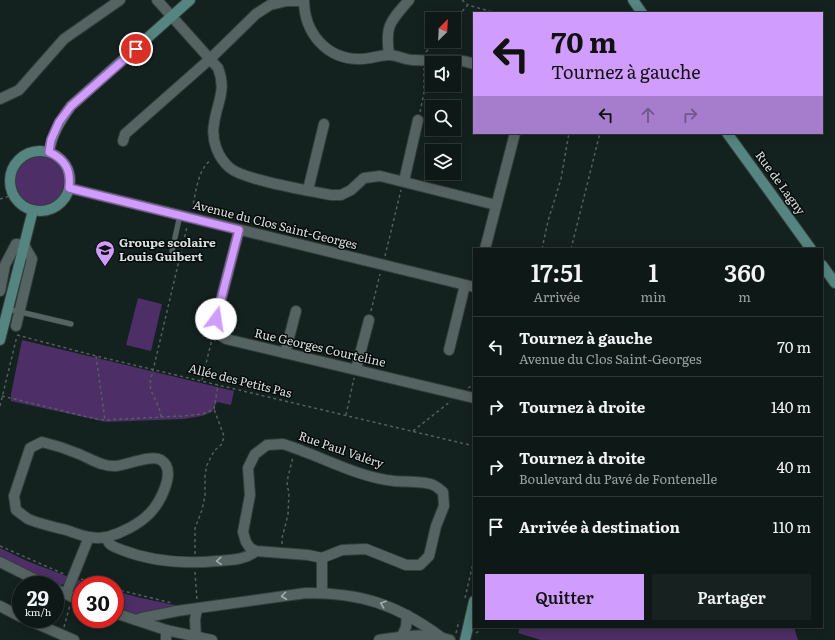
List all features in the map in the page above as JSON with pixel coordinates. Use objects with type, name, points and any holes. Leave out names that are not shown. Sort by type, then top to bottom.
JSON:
[{"type":"main road","points":[[49,152],[51,140],[59,122],[71,106],[190,0]]},
{"type":"main road","points":[[633,0],[641,12]]},
{"type":"main road","name":"Rue de Lagny","points":[[728,134],[810,248]]},
{"type":"main road","points":[[39,150],[49,152],[64,162],[69,174],[69,188],[66,197],[55,206],[42,211],[32,210],[18,202],[13,195],[9,181],[10,173],[14,164],[29,152],[39,150]]},
{"type":"main road","points":[[0,170],[10,173]]},
{"type":"main road","points":[[0,340],[32,210]]},
{"type":"main road","points":[[823,266],[835,283]]},
{"type":"main road","points":[[465,640],[473,605]]},
{"type":"street","points":[[0,98],[19,90],[64,39],[120,0]]},
{"type":"street","points":[[158,0],[218,68],[222,78],[222,89],[213,126],[214,142],[220,155],[231,169],[248,176],[331,195],[340,195],[351,190],[364,178],[380,176],[496,205]]},
{"type":"street","points":[[123,141],[125,134],[210,59],[256,14],[270,5],[287,1],[304,0],[305,15],[310,29],[319,42],[332,52],[346,58],[361,59],[389,55],[408,60],[451,60],[473,64]]},
{"type":"street","points":[[389,55],[387,38],[392,20],[409,0]]},
{"type":"street","points":[[404,181],[418,120]]},
{"type":"street","points":[[308,190],[324,124]]},
{"type":"street","points":[[485,248],[515,134]]},
{"type":"street","name":"Avenue du Clos Saint-Georges","points":[[69,188],[470,286]]},
{"type":"street","points":[[218,332],[216,319],[239,230]]},
{"type":"street","points":[[12,295],[0,291],[5,265],[16,244],[24,245],[32,260],[19,312],[17,331]]},
{"type":"street","points":[[449,350],[470,286]]},
{"type":"street","points":[[285,353],[296,311]]},
{"type":"street","points":[[356,369],[368,320]]},
{"type":"street","name":"Rue Georges Courteline","points":[[218,332],[226,339],[473,398]]},
{"type":"street","points":[[42,442],[57,445],[101,464],[115,467],[151,458],[162,461],[165,464],[167,469],[167,480],[161,497],[155,507],[149,514],[131,527],[106,537],[89,537],[28,518],[16,510],[14,496],[30,448],[42,442]]},
{"type":"street","name":"Rue Paul Valéry","points":[[256,551],[250,548],[246,542],[243,532],[250,495],[248,468],[255,454],[267,445],[283,444],[374,477],[392,481],[433,484],[443,492],[444,506],[436,526],[429,556],[420,565],[406,565],[366,550],[342,550],[322,558]]},
{"type":"street","points":[[73,576],[89,537]]},
{"type":"street","points":[[106,537],[109,543],[113,546],[128,552],[171,562],[194,563],[235,560],[251,555],[256,551],[308,555],[322,558],[322,593]]},
{"type":"street","points":[[0,562],[28,576]]},
{"type":"street","points":[[136,620],[306,593],[322,593],[353,596],[393,608],[425,625],[445,638]]},
{"type":"street","points":[[0,606],[12,612]]},
{"type":"street","points":[[196,637],[195,620],[198,609]]},
{"type":"street","points":[[407,615],[406,627],[409,637]]},
{"type":"street","points":[[124,616],[136,620],[166,635],[196,637],[212,640]]},
{"type":"street","points":[[46,628],[74,640]]},
{"type":"street","points":[[379,640],[429,635],[445,638]]},
{"type":"lane","points":[[172,251],[185,216]]},
{"type":"lane","points":[[8,309],[71,324]]},
{"type":"path","points":[[462,0],[468,5],[492,12]]},
{"type":"path","points":[[461,12],[468,5]]},
{"type":"path","points":[[418,120],[424,93],[424,55],[430,48]]},
{"type":"path","points":[[542,248],[548,221],[561,179],[569,134]]},
{"type":"path","points":[[572,248],[600,134]]},
{"type":"path","points":[[161,417],[160,408],[150,389],[152,369],[185,216],[201,173],[207,163],[220,155]]},
{"type":"path","points":[[368,320],[404,181]]},
{"type":"path","points":[[0,199],[13,195]]},
{"type":"path","points":[[0,406],[17,331]]},
{"type":"path","name":"Allée des Petits Pas","points":[[17,331],[96,356],[202,380],[473,446]]},
{"type":"path","points":[[202,380],[212,336],[218,332]]},
{"type":"path","points":[[96,356],[105,420]]},
{"type":"path","points":[[346,415],[356,369]]},
{"type":"path","points":[[198,609],[194,563],[195,528],[206,496],[207,465],[214,451],[222,444],[224,436],[214,409],[218,385]]},
{"type":"path","points":[[414,431],[473,385]]},
{"type":"path","points":[[2,396],[105,420],[203,414],[214,409]]},
{"type":"path","points":[[282,554],[282,538],[288,515],[288,477],[295,448]]},
{"type":"path","points":[[0,546],[72,577]]},
{"type":"path","points":[[124,592],[176,604]]},
{"type":"path","points":[[61,635],[72,600]]},
{"type":"path","points":[[476,633],[480,628]]},
{"type":"shaded area","points":[[40,156],[54,160],[61,167],[65,181],[61,195],[54,202],[40,206],[26,202],[19,195],[15,181],[19,167],[26,160]]},
{"type":"shaded area","points":[[138,298],[162,304],[151,351],[126,345]]},
{"type":"shaded area","points":[[22,340],[234,391],[231,405],[217,402],[212,412],[202,416],[184,419],[106,422],[11,401],[11,394]]},
{"type":"shaded area","points":[[0,548],[27,561],[69,577],[64,584],[64,576],[38,576],[0,557]]},
{"type":"shaded area","points":[[124,593],[175,605],[175,609],[134,616],[124,612]]},
{"type":"shaded area","points":[[520,628],[794,628],[798,640],[541,640],[518,633]]},
{"type":"place","name":"Groupe scolaire Louis Guibert","points":[[105,267]]},
{"type":"route","points":[[136,49],[71,106],[59,122],[51,140],[49,152],[64,162],[70,179],[69,188],[239,230],[216,319]]}]
